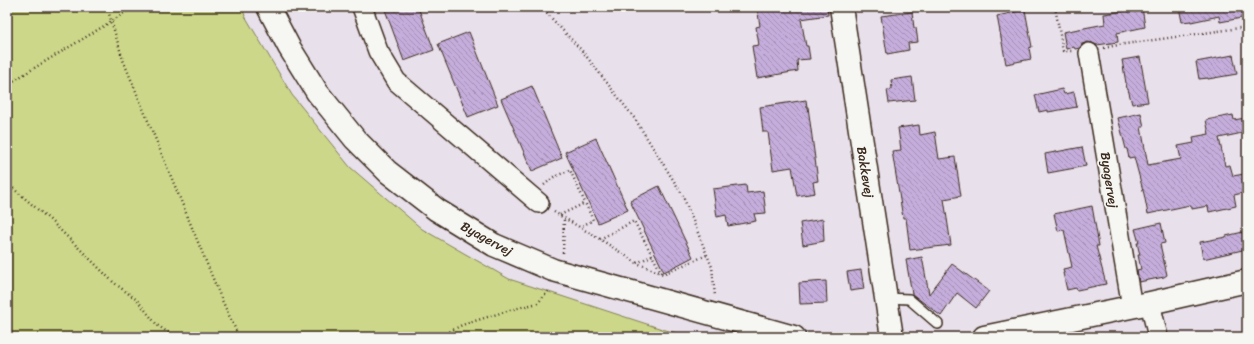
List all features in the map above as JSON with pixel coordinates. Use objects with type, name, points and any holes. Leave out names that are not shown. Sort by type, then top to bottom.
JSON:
[{"type":"street","name":"Byagervej","points":[[268,7],[289,48],[317,92],[356,139],[388,172],[437,210],[494,245],[558,272],[794,337]]},
{"type":"street","points":[[362,7],[378,51],[396,81],[535,200]]},
{"type":"street","name":"Bakkevej","points":[[841,7],[892,337]]},
{"type":"street","name":"Byagervej","points":[[1089,53],[1141,305],[1158,337]]},
{"type":"street","points":[[984,337],[1141,305],[1247,281]]},
{"type":"lane","points":[[886,298],[909,299],[938,324]]},
{"type":"path","points":[[107,7],[124,60],[221,298],[240,337]]},
{"type":"path","points":[[7,85],[112,22],[133,7]]},
{"type":"path","points":[[541,7],[583,52],[635,119],[682,194],[712,267],[717,316]]},
{"type":"path","points":[[1055,7],[1063,51],[1089,53],[1118,44],[1247,27]]},
{"type":"path","points":[[579,227],[593,220],[570,170],[554,177],[535,200],[637,263],[663,274],[707,255]]},
{"type":"path","points":[[7,182],[50,220],[113,282],[137,300],[157,325],[175,337]]},
{"type":"path","points":[[560,216],[585,203]]},
{"type":"path","points":[[439,337],[462,325],[538,303],[548,292],[558,272],[564,218]]},
{"type":"path","points":[[600,239],[634,221],[663,274]]},
{"type":"path","points":[[637,263],[653,255]]},
{"type":"green space","points":[[7,7],[242,7],[245,16],[292,95],[350,167],[422,229],[509,279],[691,337],[7,337]]},
{"type":"building","points":[[384,7],[418,7],[434,50],[404,61]]},
{"type":"building","points":[[757,7],[827,7],[828,15],[801,19],[810,59],[797,60],[798,71],[757,78],[752,46],[759,45],[756,27],[760,26]]},
{"type":"building","points":[[1124,7],[1142,7],[1145,27],[1117,33],[1118,42],[1097,45],[1088,42],[1082,44],[1080,48],[1075,49],[1074,47],[1066,49],[1063,32],[1105,24],[1104,14],[1125,11]]},
{"type":"building","points":[[1179,7],[1247,7],[1247,17],[1220,22],[1219,16],[1191,22],[1182,22]]},
{"type":"building","points":[[1025,10],[1032,47],[1029,48],[1031,59],[1006,64],[997,16]]},
{"type":"building","points":[[912,12],[918,42],[908,43],[909,50],[887,54],[881,16]]},
{"type":"building","points":[[469,32],[498,105],[468,117],[438,44]]},
{"type":"building","points":[[1233,55],[1237,74],[1199,79],[1196,62]]},
{"type":"building","points":[[1140,57],[1148,102],[1132,104],[1127,89],[1122,60]]},
{"type":"building","points":[[912,77],[915,100],[889,103],[887,90],[892,89],[891,80]]},
{"type":"building","points":[[532,86],[562,158],[532,171],[501,99]]},
{"type":"building","points":[[1062,89],[1064,94],[1074,92],[1077,107],[1039,112],[1035,95]]},
{"type":"building","points":[[806,100],[818,181],[813,182],[815,193],[797,196],[792,167],[773,170],[768,132],[763,132],[760,107]]},
{"type":"building","points":[[1141,113],[1144,127],[1141,127],[1148,165],[1181,159],[1178,146],[1194,143],[1193,137],[1209,134],[1206,120],[1233,115],[1234,120],[1245,118],[1247,132],[1219,138],[1225,166],[1230,165],[1233,176],[1244,174],[1244,178],[1247,178],[1247,192],[1234,195],[1236,206],[1209,212],[1208,206],[1192,209],[1190,205],[1148,214],[1134,157],[1129,158],[1118,118]]},
{"type":"building","points":[[919,125],[920,135],[935,132],[939,159],[955,157],[961,196],[944,199],[951,245],[910,250],[906,218],[903,218],[892,151],[901,150],[898,128]]},
{"type":"building","points":[[596,138],[628,210],[598,223],[565,152]]},
{"type":"building","points":[[1082,147],[1086,166],[1048,173],[1045,154]]},
{"type":"building","points":[[746,185],[747,193],[763,191],[766,213],[754,214],[756,221],[728,226],[726,215],[717,217],[713,189]]},
{"type":"building","points":[[659,186],[693,257],[664,272],[630,201]]},
{"type":"building","points":[[1092,206],[1099,246],[1096,246],[1106,284],[1077,290],[1076,288],[1067,290],[1063,269],[1072,267],[1064,230],[1058,231],[1054,214]]},
{"type":"building","points":[[823,219],[824,241],[803,245],[800,223]]},
{"type":"building","points":[[1161,223],[1165,243],[1160,244],[1167,275],[1164,277],[1139,282],[1137,270],[1141,269],[1138,255],[1140,255],[1137,243],[1139,243],[1135,229]]},
{"type":"building","points":[[1247,231],[1247,249],[1203,259],[1200,242]]},
{"type":"building","points":[[922,257],[929,294],[952,264],[989,291],[976,308],[957,293],[941,316],[912,294],[906,260]]},
{"type":"building","points":[[861,270],[864,289],[850,291],[847,272]]},
{"type":"building","points":[[826,281],[827,303],[800,304],[799,283]]}]
